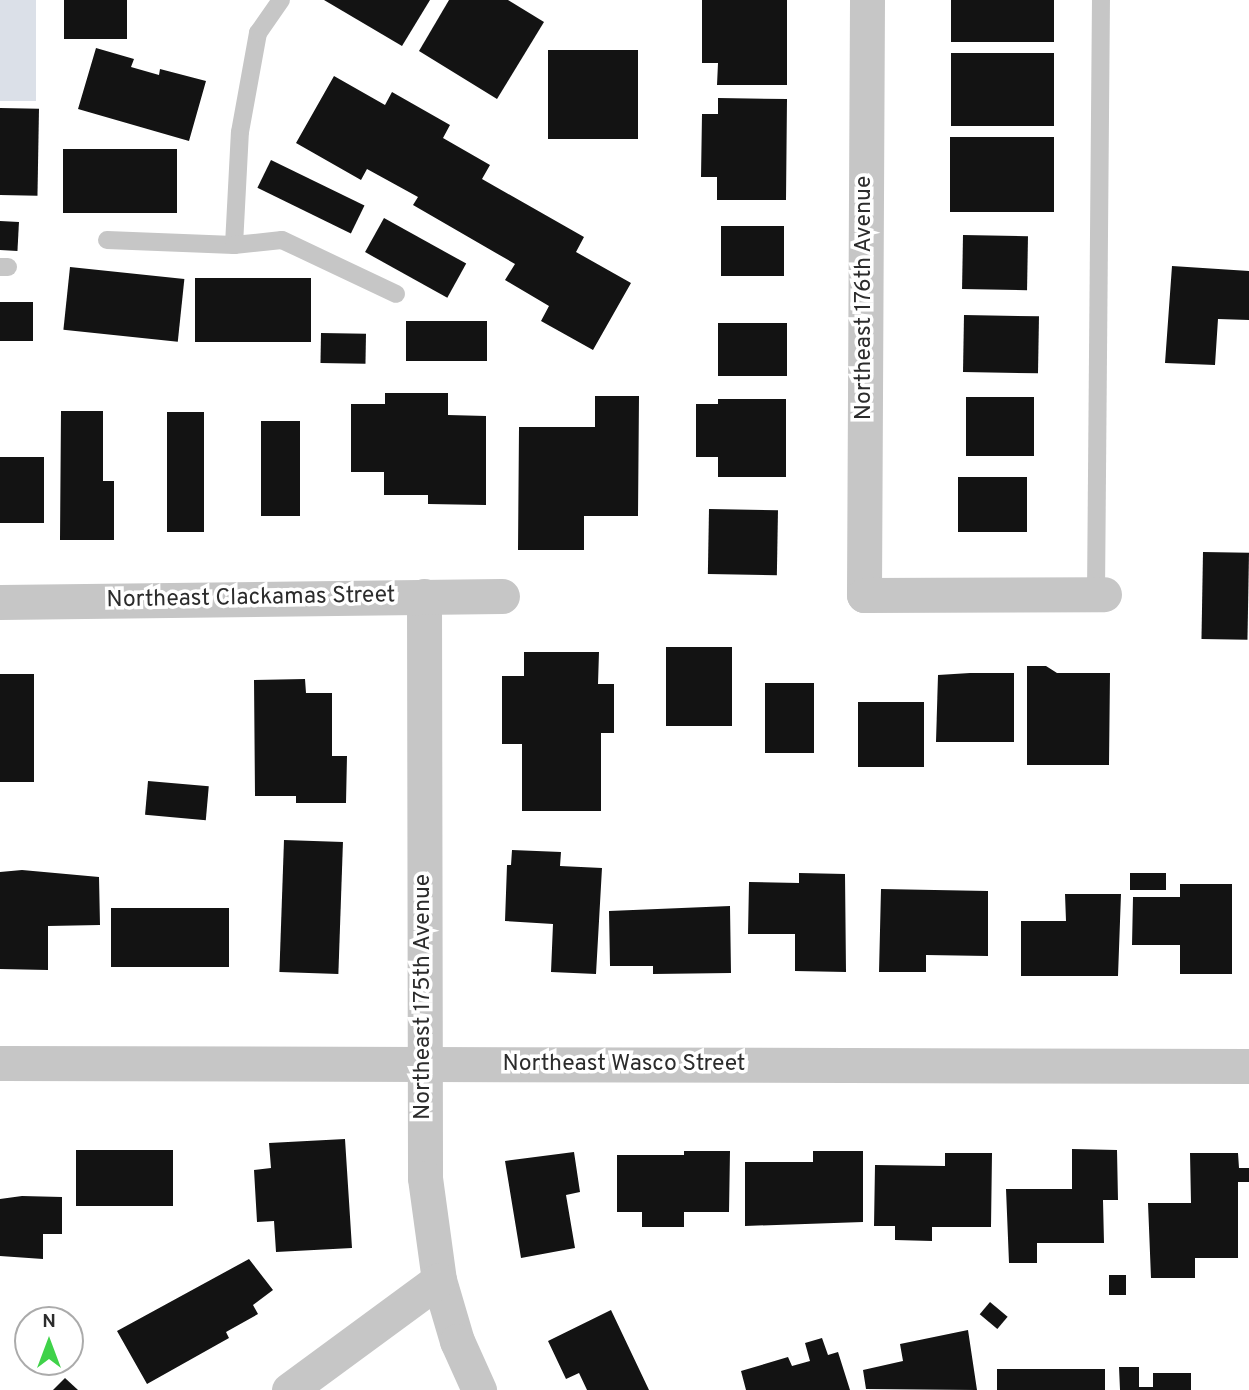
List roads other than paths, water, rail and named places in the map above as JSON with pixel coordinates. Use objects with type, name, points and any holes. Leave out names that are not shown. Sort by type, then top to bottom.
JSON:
[{"type":"street","name":"Northeast 176th Avenue","points":[[867,0],[864,595],[1100,594]]},
{"type":"street","name":"Northeast 175th Avenue","points":[[424,596],[425,1178],[439,1280],[457,1341],[480,1390]]},
{"type":"street","name":"Northeast Clackamas Street","points":[[0,602],[502,596]]},
{"type":"street","name":"Northeast Wasco Street","points":[[0,1063],[1249,1066]]},
{"type":"street","points":[[289,1390],[439,1280]]},
{"type":"lane","points":[[234,245],[240,132],[258,33],[281,0]]},
{"type":"lane","points":[[1100,594],[1101,0]]},
{"type":"lane","points":[[107,240],[234,245],[282,240],[396,295]]}]
